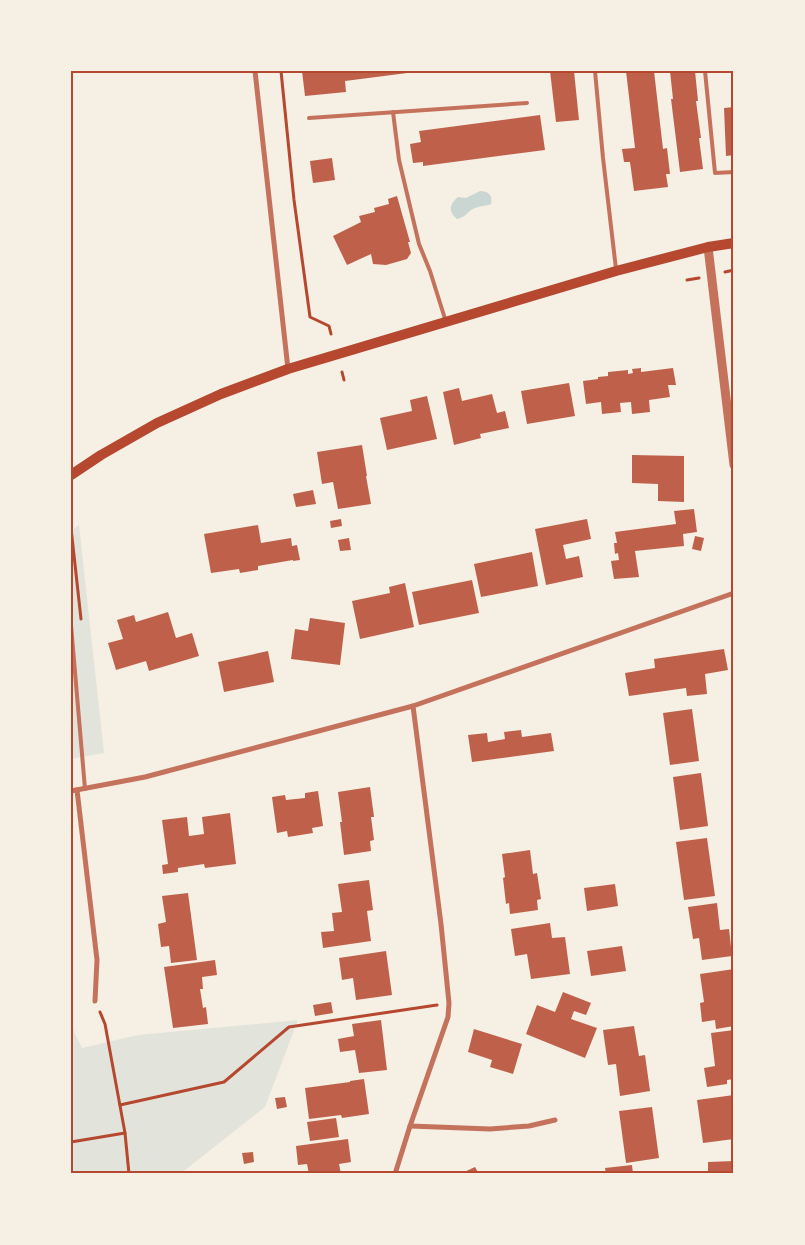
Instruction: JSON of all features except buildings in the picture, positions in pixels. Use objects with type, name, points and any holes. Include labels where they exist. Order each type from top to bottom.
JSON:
[{"type":"main road","points":[[71,476],[101,455],[157,422],[220,394],[288,369],[616,271],[734,242]]},
{"type":"street","points":[[255,71],[288,369]]},
{"type":"street","points":[[708,247],[734,465]]},
{"type":"street","points":[[95,1001],[97,960],[74,791],[145,777],[414,706],[734,593]]},
{"type":"street","points":[[395,1174],[448,1017],[449,1003],[414,706]]},
{"type":"street","points":[[410,1126],[490,1129],[529,1126],[554,1120]]},
{"type":"lane","points":[[595,71],[616,271]]},
{"type":"lane","points":[[705,71],[715,173],[734,172]]},
{"type":"lane","points":[[309,118],[527,103]]},
{"type":"lane","points":[[393,112],[399,160],[419,244],[430,271],[446,322]]},
{"type":"lane","points":[[71,625],[85,789]]},
{"type":"path","points":[[281,71],[294,200],[310,317],[329,326],[331,334]]},
{"type":"path","points":[[342,372],[344,380]]},
{"type":"path","points":[[120,1105],[224,1082],[290,1027],[433,1006]]},
{"type":"path","points":[[105,1024],[125,1133],[129,1174]]},
{"type":"path","points":[[71,1142],[125,1133]]},
{"type":"shaded area","points":[[480,191],[489,194],[491,204],[475,208],[457,219],[452,214],[451,205],[458,197],[466,198]]},
{"type":"shaded area","points":[[79,525],[104,753],[71,759],[71,531]]},
{"type":"shaded area","points":[[298,1020],[265,1107],[180,1174],[71,1174],[71,1026],[82,1048],[138,1035]]}]
